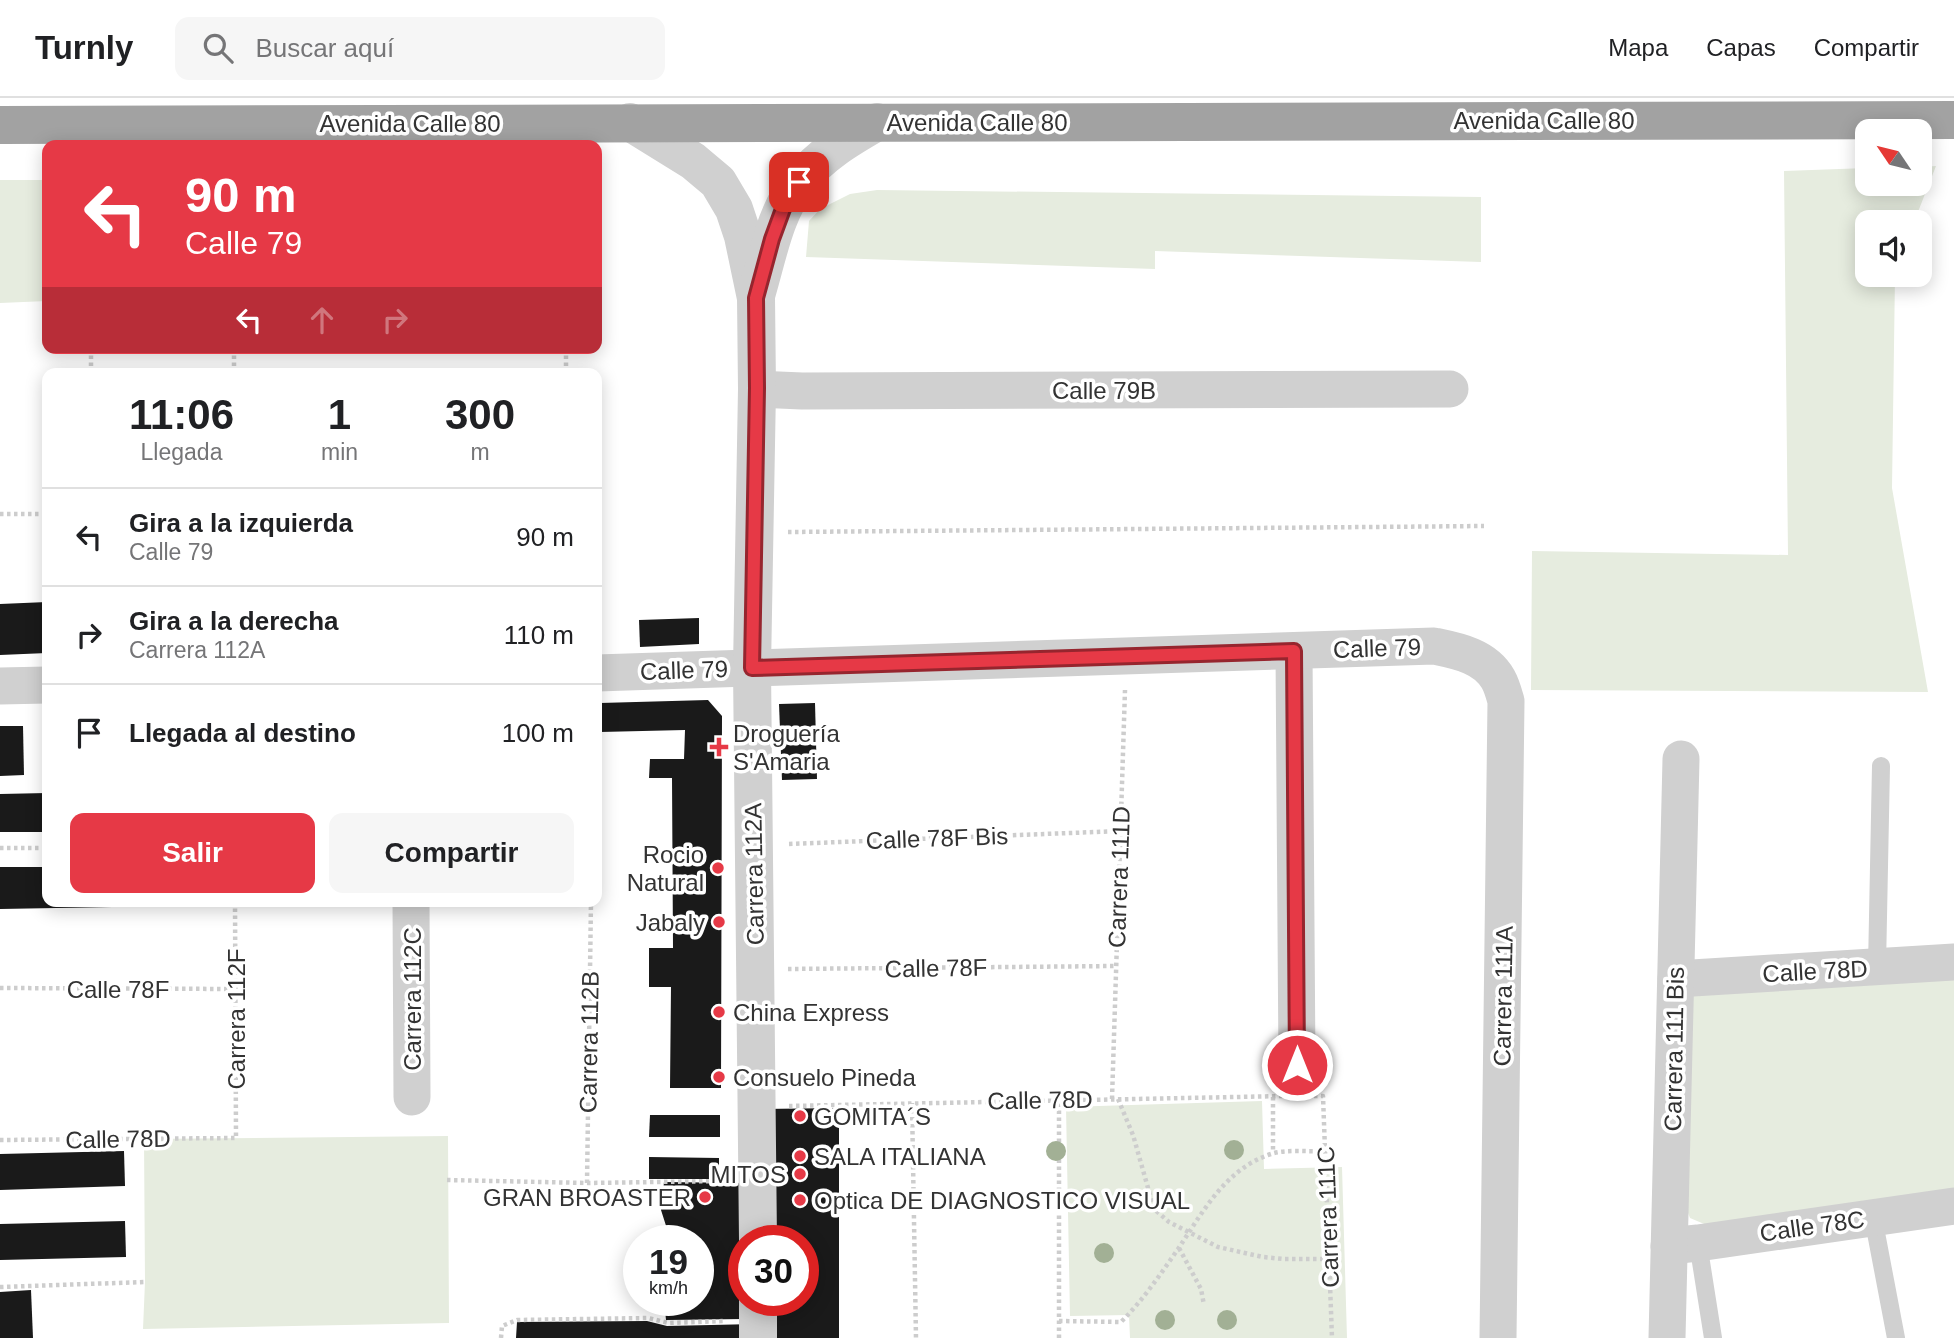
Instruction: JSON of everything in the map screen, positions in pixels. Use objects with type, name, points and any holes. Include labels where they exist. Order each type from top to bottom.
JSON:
[{"type":"highway","name":"Avenida Calle 80","points":[[0,125],[312,134],[630,122],[1954,120]]},
{"type":"street","name":"Carrera 112A","points":[[630,122],[693,161],[718,182],[734,209],[743,236],[756,298],[752,668],[758,1225]]},
{"type":"street","name":"Carrera 112A","points":[[756,298],[783,209],[799,182],[842,142],[877,122]]},
{"type":"street","name":"Calle 79B","points":[[757,388],[802,391],[1450,389]]},
{"type":"street","name":"Calle 79","points":[[602,673],[1434,646],[1460,651],[1483,662]]},
{"type":"street","points":[[1294,651],[1297,1086]]},
{"type":"street","name":"Carrera 111A","points":[[1483,662],[1498,679],[1506,701],[1499,1338]]},
{"type":"street","points":[[0,686],[42,685]]},
{"type":"street","name":"Carrera 111 Bis","points":[[1667,1338],[1684,1244],[1676,979],[1681,759]]},
{"type":"street","name":"Carrera 112C","points":[[411,907],[412,1097]]},
{"type":"street","name":"Calle 78D","points":[[1676,979],[1954,962]]},
{"type":"street","name":"Calle 78C","points":[[1684,1244],[1954,1206]]},
{"type":"lane","points":[[1877,967],[1881,766]]},
{"type":"lane","points":[[1873,1217],[1896,1338]]},
{"type":"lane","points":[[1684,1244],[1713,1338]]},
{"type":"path","points":[[0,514],[42,514]]},
{"type":"path","points":[[754,533],[1484,526]]},
{"type":"path","name":"Carrera 111D","points":[[1115,1099],[1116,966],[1126,656]]},
{"type":"path","name":"Calle 78F Bis","points":[[754,845],[1121,831]]},
{"type":"path","points":[[0,848],[42,848]]},
{"type":"path","name":"Carrera 112F","points":[[235,907],[236,1138]]},
{"type":"path","name":"Carrera 112B","points":[[587,1183],[591,907]]},
{"type":"path","name":"Calle 78F","points":[[755,970],[1116,966]]},
{"type":"path","name":"Calle 78F","points":[[0,988],[236,989]]},
{"type":"path","name":"Calle 78D","points":[[756,1106],[1273,1097],[1297,1086],[1323,1096]]},
{"type":"path","name":"Carrera 111C","points":[[1323,1096],[1332,1338]]},
{"type":"path","points":[[1273,1097],[1273,1153]]},
{"type":"path","points":[[1115,1099],[1133,1135],[1154,1209]]},
{"type":"path","points":[[1059,1100],[1059,1338]]},
{"type":"path","points":[[912,1103],[916,1338]]},
{"type":"path","name":"Calle 78D","points":[[0,1140],[236,1138]]},
{"type":"path","points":[[1059,1321],[1121,1322],[1142,1301],[1216,1193],[1231,1177],[1248,1164],[1273,1153],[1325,1151]]},
{"type":"path","points":[[447,1180],[587,1183],[757,1181]]},
{"type":"path","points":[[1132,1193],[1188,1234],[1218,1247],[1262,1257],[1329,1259]]},
{"type":"path","points":[[1179,1248],[1201,1289],[1204,1305]]},
{"type":"path","points":[[0,1287],[145,1282]]},
{"type":"path","points":[[501,1338],[502,1326],[517,1320],[648,1318],[669,1323],[758,1319]]},
{"type":"shaded area","points":[[1855,168],[1855,196],[1924,196],[1919,210],[1855,210],[1855,287],[1895,287],[1892,488],[1928,692],[1531,690],[1532,551],[1788,555],[1784,171]]},
{"type":"shaded area","points":[[0,180],[42,180],[42,301],[0,303]]},
{"type":"shaded area","points":[[877,190],[1481,197],[1481,262],[1155,251],[1155,269],[806,257],[809,221],[820,209],[850,194]]},
{"type":"shaded area","points":[[1954,976],[1954,1191],[1709,1226],[1690,1218],[1681,1195],[1691,996]]},
{"type":"shaded area","points":[[1262,1101],[1264,1169],[1342,1167],[1347,1338],[1130,1338],[1129,1315],[1070,1316],[1066,1107]]},
{"type":"shaded area","points":[[448,1136],[449,1323],[143,1329],[144,1139]]},
{"type":"building","points":[[42,602],[42,653],[0,655],[0,604]]},
{"type":"building","points":[[699,618],[699,644],[640,647],[639,620]]},
{"type":"building","points":[[708,700],[722,716],[721,1088],[670,1088],[671,987],[649,987],[649,948],[673,948],[672,778],[649,778],[650,759],[684,759],[685,730],[602,732],[602,703]]},
{"type":"building","points":[[815,703],[817,779],[782,780],[779,704]]},
{"type":"building","points":[[0,726],[23,726],[24,775],[0,776]]},
{"type":"building","points":[[42,793],[42,832],[0,832],[0,794]]},
{"type":"building","points":[[0,867],[42,867],[42,907],[112,907],[0,909]]},
{"type":"building","points":[[839,1108],[839,1338],[763,1338],[762,1316],[819,1316],[819,1225],[762,1225],[761,1109]]},
{"type":"building","points":[[650,1115],[720,1115],[720,1137],[649,1137]]},
{"type":"building","points":[[124,1151],[125,1186],[0,1190],[0,1154]]},
{"type":"building","points":[[649,1157],[719,1158],[719,1179],[649,1179]]},
{"type":"building","points":[[664,1182],[748,1183],[745,1225],[728,1225],[728,1316],[743,1316],[743,1319],[666,1320],[666,1316],[714,1316],[714,1225],[666,1225],[661,1210]]},
{"type":"building","points":[[125,1221],[126,1257],[0,1260],[0,1224]]},
{"type":"building","points":[[31,1290],[33,1338],[0,1338],[0,1292]]},
{"type":"building","points":[[647,1321],[667,1326],[755,1324],[755,1338],[516,1338],[517,1322]]},
{"type":"place","name":"Droguería S'Amaria","points":[[719,747]]},
{"type":"place","name":"Rocio Natural","points":[[718,868]]},
{"type":"place","name":"Jabaly","points":[[719,922]]},
{"type":"place","name":"China Express","points":[[719,1012]]},
{"type":"place","name":"Consuelo Pineda","points":[[719,1077]]},
{"type":"place","name":"GOMITA´S","points":[[800,1116]]},
{"type":"place","name":"SALA ITALIANA","points":[[800,1156]]},
{"type":"place","name":"MITOS","points":[[800,1174]]},
{"type":"place","name":"GRAN BROASTER","points":[[705,1197]]},
{"type":"place","name":"Optica DE DIAGNOSTICO VISUAL","points":[[800,1200]]},
{"type":"route","points":[[799,182],[783,209],[756,298],[752,668],[1294,651],[1297,1065]]}]
